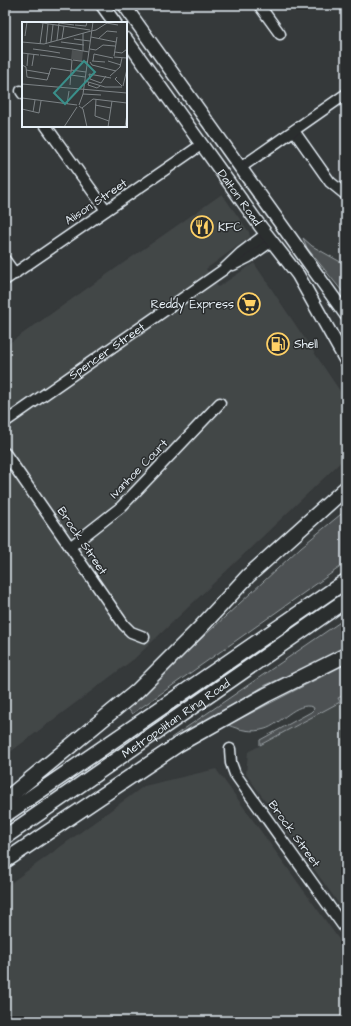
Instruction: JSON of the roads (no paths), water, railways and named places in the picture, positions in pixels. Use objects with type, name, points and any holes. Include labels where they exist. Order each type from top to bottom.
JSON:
[{"type":"highway","points":[[5,800],[137,690],[248,576],[346,488]]},
{"type":"highway","name":"Metropolitan Ring Road","points":[[5,815],[346,581]]},
{"type":"highway","name":"Metropolitan Ring Road","points":[[5,837],[346,600]]},
{"type":"highway","points":[[5,861],[179,744],[266,695],[346,655]]},
{"type":"main road","points":[[102,5],[114,22]]},
{"type":"main road","name":"Dalton Road","points":[[124,5],[283,228],[345,311]]},
{"type":"main road","name":"Dalton Road","points":[[127,40],[298,275],[346,361]]},
{"type":"main road","name":"Spencer Street","points":[[269,237],[283,228]]},
{"type":"street","points":[[259,5],[280,34]]},
{"type":"street","points":[[240,168],[346,94]]},
{"type":"street","points":[[47,127],[106,210]]},
{"type":"street","points":[[294,131],[330,182],[346,194]]},
{"type":"street","name":"Alison Street","points":[[5,280],[202,144]]},
{"type":"street","name":"Spencer Street","points":[[5,422],[229,266],[241,253],[269,237]]},
{"type":"street","points":[[5,260],[15,274]]},
{"type":"street","name":"Ivanhoe Court","points":[[70,547],[121,507],[220,403]]},
{"type":"street","name":"Brock Street","points":[[5,452],[124,625],[131,632],[144,636]]},
{"type":"street","name":"Brock Street","points":[[230,749],[231,763],[235,774],[346,930]]},
{"type":"place","name":"KFC","points":[[202,227]]},
{"type":"place","name":"Reddy Express","points":[[249,304]]},
{"type":"place","name":"Shell","points":[[278,344]]}]
